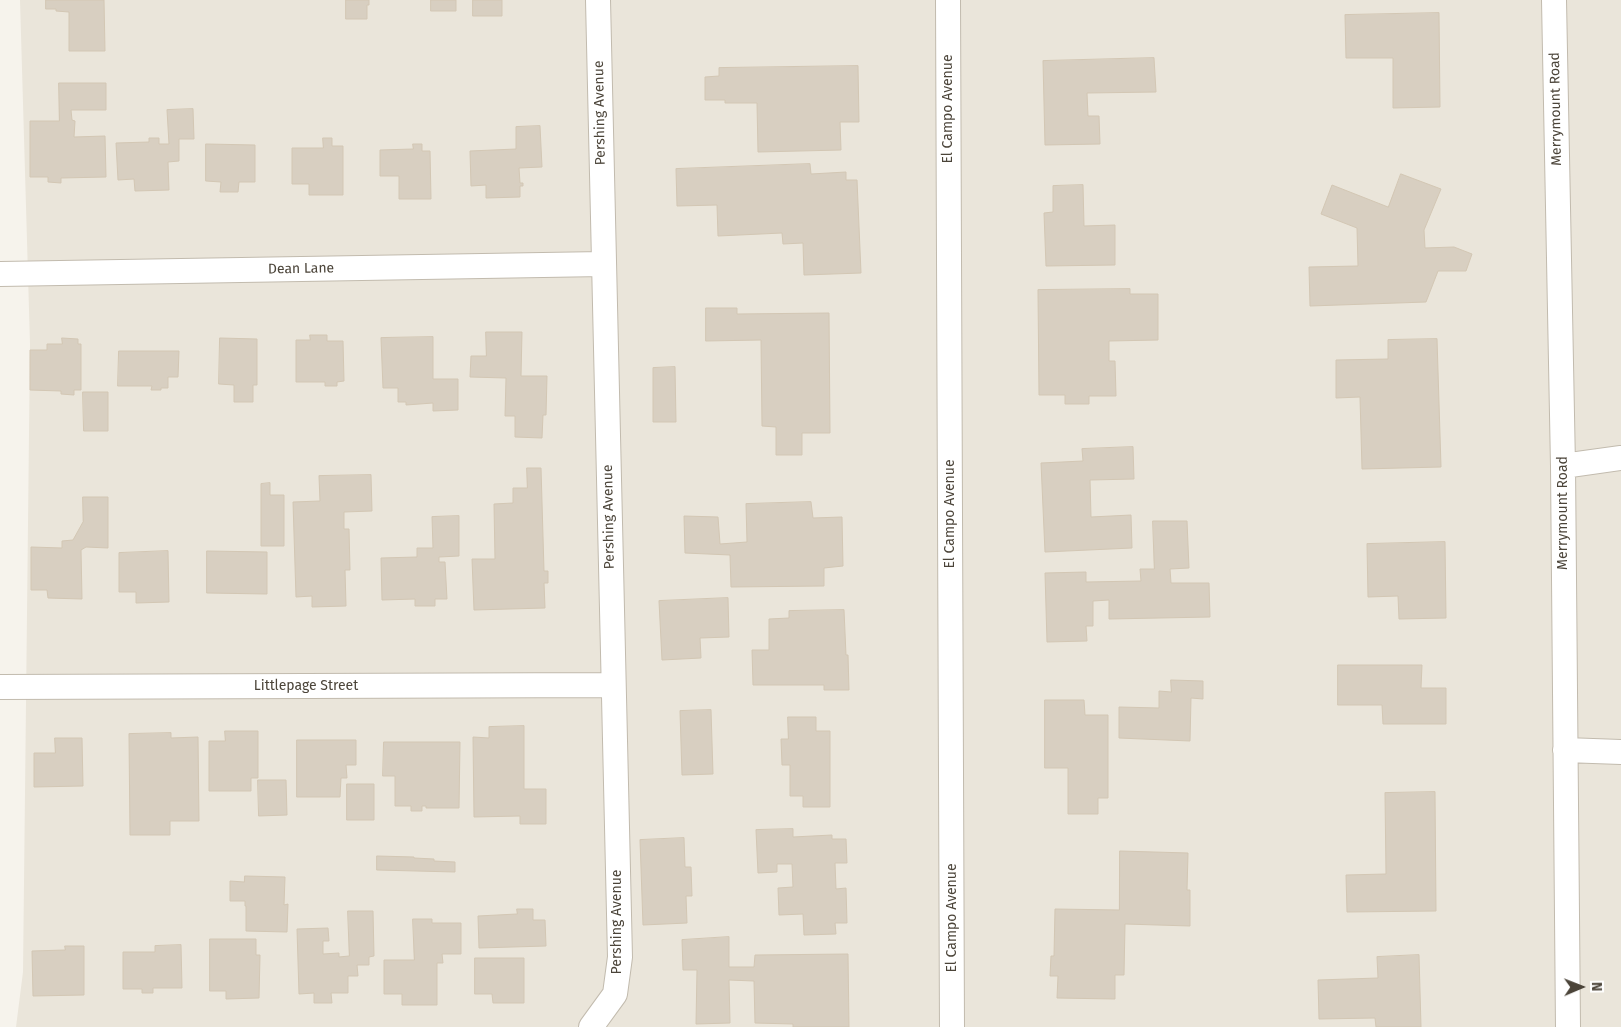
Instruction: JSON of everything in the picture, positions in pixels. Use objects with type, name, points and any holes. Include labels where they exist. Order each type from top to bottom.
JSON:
[{"type":"street","name":"Pershing Avenue","points":[[591,1027],[615,994],[620,957],[612,685],[598,0]]},
{"type":"street","name":"El Campo Avenue","points":[[948,0],[952,1027]]},
{"type":"street","name":"Merrymount Road","points":[[1554,0],[1563,466],[1564,750],[1568,1027]]},
{"type":"street","name":"Dean Lane","points":[[0,274],[603,264]]},
{"type":"street","points":[[1563,466],[1621,458]]},
{"type":"street","name":"Littlepage Street","points":[[0,688],[612,685]]},
{"type":"street","points":[[1564,750],[1621,752]]},
{"type":"shaded area","points":[[20,0],[1621,0],[1621,1027],[16,1027],[23,972],[30,344]]},
{"type":"building","points":[[46,0],[104,0],[105,51],[69,51],[69,12],[46,9]]},
{"type":"building","points":[[346,0],[369,0],[367,19],[346,19]]},
{"type":"building","points":[[431,0],[456,0],[456,11],[431,11]]},
{"type":"building","points":[[473,0],[502,0],[502,16],[473,16]]},
{"type":"building","points":[[1439,13],[1440,107],[1393,108],[1393,58],[1346,58],[1345,15]]},
{"type":"building","points":[[1154,58],[1156,92],[1087,93],[1088,116],[1099,116],[1100,144],[1045,145],[1043,61]]},
{"type":"building","points":[[858,66],[859,122],[840,122],[841,150],[758,152],[757,103],[725,103],[725,100],[705,100],[705,77],[719,76],[719,68]]},
{"type":"building","points":[[59,83],[106,83],[106,110],[71,110],[72,120],[75,121],[74,137],[105,136],[106,177],[61,178],[61,183],[48,182],[48,177],[30,177],[30,121],[59,121]]},
{"type":"building","points":[[193,109],[194,139],[179,139],[179,161],[168,162],[169,190],[135,191],[134,179],[118,180],[116,143],[149,142],[149,138],[159,138],[159,144],[169,144],[167,110]]},
{"type":"building","points":[[540,126],[542,167],[519,168],[520,183],[523,183],[523,186],[520,186],[520,197],[486,198],[486,185],[471,186],[470,151],[516,149],[516,127]]},
{"type":"building","points":[[323,138],[332,138],[332,146],[343,146],[343,195],[309,195],[309,184],[292,184],[292,148],[323,148]]},
{"type":"building","points":[[206,144],[255,145],[255,182],[239,182],[238,192],[220,192],[221,182],[206,181]]},
{"type":"building","points":[[413,144],[422,144],[422,151],[430,151],[431,199],[399,199],[399,176],[380,176],[380,150],[413,149]]},
{"type":"building","points":[[810,164],[811,174],[846,172],[846,180],[857,180],[861,273],[804,275],[803,243],[783,244],[782,233],[718,236],[717,205],[677,206],[676,169]]},
{"type":"building","points":[[1401,174],[1441,189],[1424,230],[1425,248],[1454,247],[1472,254],[1466,271],[1438,271],[1426,302],[1310,306],[1309,267],[1358,266],[1357,228],[1321,214],[1332,185],[1388,207]]},
{"type":"building","points":[[1083,185],[1084,226],[1115,225],[1115,265],[1046,266],[1044,213],[1053,212],[1053,186]]},
{"type":"building","points":[[1130,289],[1130,294],[1158,294],[1158,340],[1109,341],[1109,361],[1115,361],[1116,396],[1089,396],[1089,404],[1065,404],[1065,395],[1039,395],[1038,290]]},
{"type":"building","points":[[706,308],[737,308],[737,314],[829,313],[830,433],[802,433],[802,455],[776,455],[776,427],[762,426],[761,340],[706,341]]},
{"type":"building","points":[[486,332],[522,332],[521,376],[547,376],[546,415],[543,415],[542,438],[515,437],[515,416],[505,416],[506,378],[470,377],[471,356],[486,356]]},
{"type":"building","points":[[310,335],[327,335],[327,341],[343,341],[344,381],[337,382],[337,386],[325,386],[325,382],[296,382],[296,340],[310,340]]},
{"type":"building","points":[[433,337],[433,379],[458,379],[458,410],[433,411],[433,403],[406,405],[406,402],[398,402],[398,388],[383,388],[381,338]]},
{"type":"building","points":[[62,338],[78,339],[78,344],[81,344],[81,390],[74,390],[74,395],[61,394],[61,391],[30,390],[30,350],[47,350],[47,344],[62,344]]},
{"type":"building","points":[[220,338],[257,339],[257,385],[253,385],[253,402],[234,402],[234,385],[219,384]]},
{"type":"building","points":[[1437,339],[1441,467],[1362,469],[1360,397],[1336,398],[1336,360],[1388,359],[1388,340]]},
{"type":"building","points":[[119,351],[179,351],[178,377],[168,377],[168,388],[161,388],[161,390],[151,390],[152,386],[118,386]]},
{"type":"building","points":[[675,367],[676,422],[653,422],[653,368]]},
{"type":"building","points":[[83,392],[108,392],[108,431],[84,431]]},
{"type":"building","points":[[1133,447],[1134,479],[1090,480],[1091,517],[1131,515],[1132,548],[1045,552],[1041,463],[1083,461],[1082,449]]},
{"type":"building","points":[[527,468],[541,468],[544,571],[548,571],[548,583],[544,583],[545,608],[474,610],[472,559],[495,559],[494,504],[513,503],[513,488],[527,488]]},
{"type":"building","points":[[371,475],[372,511],[344,512],[344,529],[349,529],[350,570],[345,570],[346,606],[312,607],[312,596],[296,597],[293,502],[320,501],[319,476]]},
{"type":"building","points":[[270,483],[270,495],[284,495],[284,546],[261,546],[261,484]]},
{"type":"building","points":[[83,497],[108,497],[108,548],[86,547],[81,550],[82,599],[48,598],[47,590],[31,590],[31,547],[62,548],[62,541],[73,540],[83,522]]},
{"type":"building","points":[[811,502],[813,518],[842,517],[843,566],[824,568],[824,586],[731,587],[730,555],[685,553],[684,516],[718,517],[720,544],[747,542],[746,504]]},
{"type":"building","points":[[459,516],[459,556],[439,557],[439,562],[445,562],[447,599],[435,599],[435,606],[415,606],[415,599],[382,600],[381,558],[417,557],[417,548],[433,548],[432,517]]},
{"type":"building","points":[[1153,521],[1187,521],[1189,568],[1170,569],[1171,583],[1209,583],[1210,617],[1109,619],[1109,600],[1093,601],[1093,626],[1086,626],[1087,641],[1047,642],[1045,573],[1086,572],[1086,582],[1141,581],[1140,569],[1154,569]]},
{"type":"building","points":[[1445,542],[1446,618],[1399,619],[1398,596],[1368,597],[1367,544]]},
{"type":"building","points":[[168,551],[169,602],[136,603],[136,592],[119,592],[119,553]]},
{"type":"building","points":[[207,551],[267,552],[267,594],[207,593]]},
{"type":"building","points":[[728,598],[729,637],[700,638],[701,658],[662,660],[659,601]]},
{"type":"building","points":[[844,610],[849,690],[824,690],[824,685],[753,685],[752,650],[769,650],[769,619],[789,618],[789,611]]},
{"type":"building","points":[[1338,665],[1422,665],[1421,688],[1446,688],[1446,724],[1383,724],[1382,705],[1338,705]]},
{"type":"building","points":[[1171,680],[1203,681],[1203,699],[1191,698],[1190,741],[1119,738],[1119,707],[1159,708],[1159,691],[1171,692]]},
{"type":"building","points":[[1045,700],[1084,700],[1085,715],[1108,715],[1108,798],[1098,798],[1098,814],[1068,814],[1068,768],[1045,768]]},
{"type":"building","points":[[711,710],[713,774],[682,775],[680,711]]},
{"type":"building","points":[[788,717],[816,717],[816,731],[830,731],[830,807],[803,807],[803,796],[790,796],[790,765],[782,765],[781,739],[788,739]]},
{"type":"building","points":[[524,726],[524,789],[546,789],[546,824],[520,824],[520,816],[474,817],[473,737],[489,738],[489,727]]},
{"type":"building","points":[[225,731],[258,731],[258,778],[251,778],[251,791],[209,791],[209,741],[225,741]]},
{"type":"building","points":[[171,733],[171,738],[198,737],[199,821],[170,821],[170,835],[130,835],[129,734]]},
{"type":"building","points":[[55,738],[82,738],[83,786],[34,787],[34,753],[55,753]]},
{"type":"building","points":[[297,740],[356,740],[356,765],[346,765],[347,778],[341,778],[340,797],[297,797]]},
{"type":"building","points":[[384,742],[460,742],[459,808],[426,808],[426,806],[422,806],[422,811],[411,811],[411,806],[395,806],[395,776],[383,776]]},
{"type":"building","points":[[258,780],[286,780],[287,815],[259,816]]},
{"type":"building","points":[[347,784],[374,784],[374,820],[347,820]]},
{"type":"building","points":[[1435,792],[1436,911],[1347,912],[1346,875],[1386,874],[1385,793]]},
{"type":"building","points":[[793,829],[793,837],[832,835],[832,839],[846,839],[847,863],[835,863],[836,889],[846,888],[847,923],[835,923],[836,934],[804,935],[803,914],[779,915],[778,888],[793,887],[792,864],[777,864],[777,872],[758,873],[756,830]]},
{"type":"building","points":[[684,838],[685,867],[691,867],[692,896],[686,896],[687,923],[643,925],[640,840]]},
{"type":"building","points":[[1120,851],[1188,853],[1187,890],[1190,890],[1190,926],[1125,924],[1124,975],[1115,975],[1115,999],[1057,998],[1058,976],[1050,976],[1051,956],[1054,956],[1055,909],[1119,910]]},
{"type":"building","points":[[377,856],[414,857],[434,859],[434,861],[455,862],[455,872],[377,870]]},
{"type":"building","points":[[245,876],[285,877],[284,905],[288,904],[287,932],[246,931],[245,901],[230,901],[230,881],[244,882]]},
{"type":"building","points":[[517,909],[533,909],[533,920],[545,920],[546,946],[479,948],[478,916],[517,914]]},
{"type":"building","points":[[348,911],[373,911],[374,956],[369,957],[369,965],[357,965],[358,976],[348,976],[348,993],[331,993],[332,1003],[314,1003],[314,993],[299,994],[297,929],[328,928],[329,941],[323,941],[323,954],[339,953],[339,957],[349,956]]},
{"type":"building","points":[[413,919],[432,919],[432,923],[461,923],[461,954],[442,954],[443,963],[437,963],[437,1005],[402,1005],[402,994],[384,994],[384,960],[414,960]]},
{"type":"building","points":[[729,937],[729,967],[754,967],[755,955],[848,954],[849,1027],[793,1027],[793,1024],[755,1023],[754,981],[729,980],[730,1023],[696,1024],[697,970],[683,970],[682,940]]},
{"type":"building","points":[[210,939],[256,939],[256,955],[260,955],[259,998],[226,999],[226,991],[210,991]]},
{"type":"building","points":[[181,945],[182,988],[153,988],[153,993],[142,993],[142,989],[123,989],[123,952],[155,952],[155,946]]},
{"type":"building","points":[[65,946],[84,946],[84,995],[33,996],[32,951],[65,950]]},
{"type":"building","points":[[1419,955],[1421,1027],[1376,1027],[1375,1018],[1319,1019],[1318,980],[1378,978],[1377,957]]},
{"type":"building","points":[[475,958],[524,958],[524,1003],[493,1003],[492,994],[475,994]]}]
